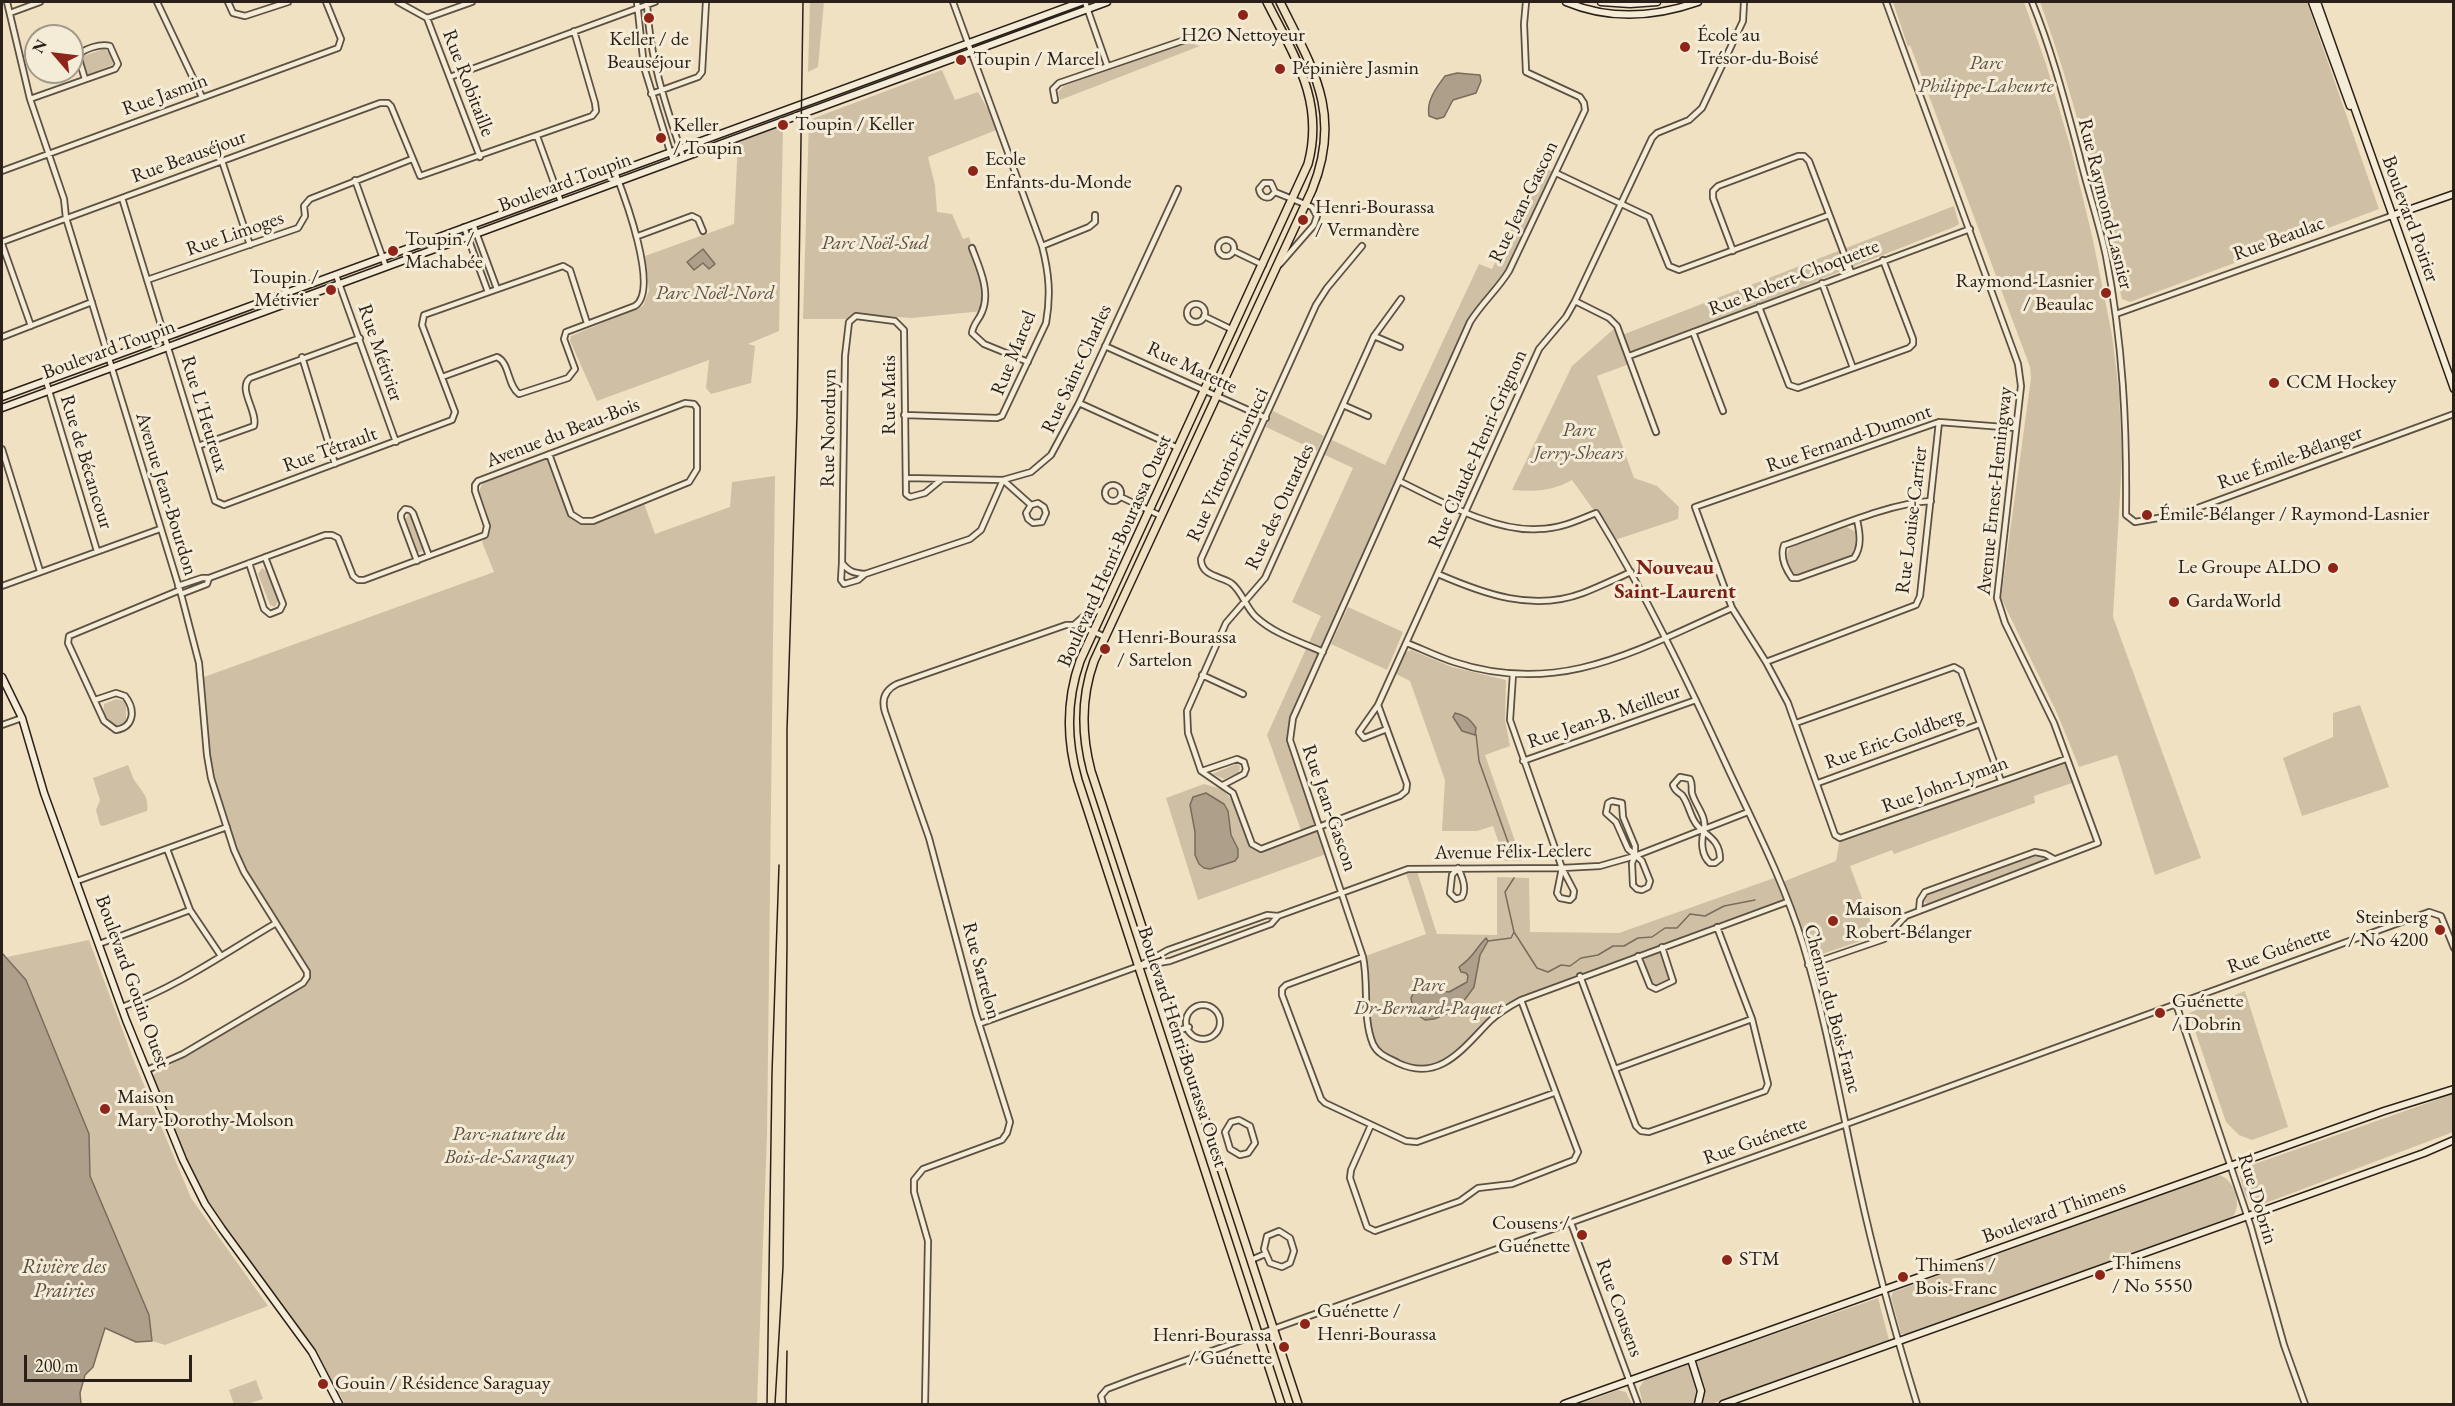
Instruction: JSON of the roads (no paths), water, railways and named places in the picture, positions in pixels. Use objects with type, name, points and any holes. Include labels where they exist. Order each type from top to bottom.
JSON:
[{"type":"main road","name":"Boulevard Henri-Bourassa Ouest","points":[[1267,2],[1304,77],[1312,107],[1314,128],[1311,152],[1294,199],[1080,661],[1072,690],[1068,719],[1070,747],[1078,780],[1281,1404]]},
{"type":"main road","name":"Boulevard Henri-Bourassa Ouest","points":[[1280,2],[1316,79],[1324,112],[1326,133],[1323,157],[1305,204],[1105,637],[1087,685],[1083,714],[1085,746],[1298,1404]]},
{"type":"street","name":"Avenue Jean-Bourdon","points":[[7,2],[30,99],[64,199],[66,218],[180,590],[199,663],[207,755],[227,827],[244,872],[307,972],[303,983],[183,1054],[147,1070]]},
{"type":"street","points":[[10,13],[40,2]]},
{"type":"street","points":[[157,2],[202,97]]},
{"type":"street","points":[[228,2],[233,13],[245,16],[288,2]]},
{"type":"street","name":"Rue Jasmin","points":[[2,171],[338,48],[341,39],[326,2]]},
{"type":"street","name":"Rue Robitaille","points":[[398,2],[427,18],[480,157]]},
{"type":"street","points":[[427,18],[472,2]]},
{"type":"street","points":[[637,2],[644,68],[673,161]]},
{"type":"street","points":[[450,77],[647,3],[655,2]]},
{"type":"street","points":[[651,94],[698,77],[702,72],[706,2]]},
{"type":"street","name":"Rue Marcel","points":[[904,416],[1002,416],[1046,323],[1049,308],[1049,272],[1042,246],[953,2]]},
{"type":"street","name":"Boulevard Toupin","points":[[2,397],[968,43],[1084,4],[1107,2]]},
{"type":"street","name":"Rue Jean-Gascon","points":[[1526,2],[1524,24],[1526,72],[1580,97],[1585,110],[1509,271],[1479,307],[1470,322],[1293,718],[1290,730],[1290,740],[1363,957],[1366,974],[1366,1000],[1374,1047],[1381,1055],[1413,1070],[1423,1070],[1450,1060],[1460,1053],[1492,1019],[1521,1000],[1580,976],[1787,902]]},
{"type":"street","points":[[1566,2],[1594,10],[1628,14],[1660,12],[1698,2]]},
{"type":"street","points":[[1601,2],[1630,4],[1657,2]]},
{"type":"street","name":"Rue Claude-Henri-Grignon","points":[[1387,729],[1364,738],[1359,732],[1378,705],[1539,350],[1566,317],[1575,301],[1652,138],[1657,133],[1689,120],[1702,108],[1743,21],[1744,2]]},
{"type":"street","name":"Avenue Ernest-Hemingway","points":[[1886,2],[2018,364],[2021,386],[1997,598],[2005,623],[2054,723],[2098,843],[2054,860]]},
{"type":"street","name":"Rue Raymond-Lasnier","points":[[2032,2],[2056,66],[2105,253],[2116,314],[2125,389],[2126,515],[2135,522]]},
{"type":"street","name":"Boulevard Poirier","points":[[2312,2],[2454,389]]},
{"type":"street","name":"Boulevard Poirier","points":[[2317,2],[2349,88],[2360,129]]},
{"type":"street","points":[[647,3],[649,37],[662,90],[683,157]]},
{"type":"street","points":[[1084,4],[1107,65]]},
{"type":"street","name":"Boulevard Toupin","points":[[2,408],[971,52],[1084,4]]},
{"type":"street","points":[[1055,100],[1054,85],[1214,30]]},
{"type":"street","points":[[412,159],[420,176],[480,157],[592,116],[596,111],[595,103],[574,31]]},
{"type":"street","points":[[30,99],[115,69],[118,64],[110,46],[105,45],[81,51],[78,56],[85,79]]},
{"type":"street","name":"Rue Beauséjour","points":[[2,243],[380,103],[388,103],[412,159]]},
{"type":"street","points":[[748,124],[750,132]]},
{"type":"street","points":[[537,136],[561,202]]},
{"type":"street","points":[[1732,251],[1713,198],[1713,191],[1718,186],[1798,156],[1804,156],[1809,161],[1851,272]]},
{"type":"street","name":"Rue Limoges","points":[[147,280],[298,228],[305,216],[306,202],[412,159]]},
{"type":"street","points":[[222,161],[250,245]]},
{"type":"street","points":[[587,323],[570,270],[563,266],[424,315],[422,325],[442,376],[497,357],[502,360],[514,390],[519,394],[568,378],[575,369],[564,334],[635,306],[642,299],[638,236],[615,172]]},
{"type":"street","points":[[1556,173],[1649,217],[1669,266],[1679,270],[1829,215]]},
{"type":"street","points":[[356,180],[386,267]]},
{"type":"street","name":"Rue Saint-Charles","points":[[906,478],[1003,480],[1031,472],[1046,459],[1058,445],[1079,403],[1178,189]]},
{"type":"street","points":[[1275,192],[1305,204]]},
{"type":"street","name":"Rue Beaulac","points":[[2116,314],[2454,194]]},
{"type":"street","name":"Rue L'Heureux","points":[[122,198],[215,501]]},
{"type":"street","name":"Boulevard Henri-Bourassa Ouest","points":[[1273,273],[1316,222],[1316,210],[1305,204]]},
{"type":"street","points":[[1042,246],[1089,228],[1095,222],[1095,215]]},
{"type":"street","points":[[638,236],[692,216],[698,219],[703,231]]},
{"type":"street","points":[[473,224],[496,289]]},
{"type":"street","points":[[464,227],[488,292]]},
{"type":"street","name":"Rue Robert-Choquette","points":[[1629,356],[1970,229]]},
{"type":"street","points":[[2,243],[31,326]]},
{"type":"street","name":"Rue Vittorio-Fiorucci","points":[[1323,652],[1273,629],[1258,619],[1243,602],[1237,588],[1205,571],[1201,566],[1201,559],[1316,305],[1362,246]]},
{"type":"street","points":[[972,248],[984,281],[985,294],[982,311],[973,326],[972,333],[984,344],[1028,362]]},
{"type":"street","points":[[1234,251],[1263,265]]},
{"type":"street","points":[[1759,307],[1789,385],[1798,388],[1909,348],[1913,339],[1883,260]]},
{"type":"street","name":"Rue Métivier","points":[[336,274],[396,442]]},
{"type":"street","points":[[1822,283],[1853,368]]},
{"type":"street","name":"Rue des Outardes","points":[[1201,771],[1186,722],[1191,700],[1226,623],[1264,578],[1374,336],[1401,299]]},
{"type":"street","points":[[1575,301],[1614,321],[1656,432]]},
{"type":"street","points":[[2,337],[92,302]]},
{"type":"street","name":"Rue Noorduyn","points":[[874,318],[856,316],[852,318],[845,356],[841,580],[844,584],[858,580],[865,574],[976,536],[996,500],[1003,480]]},
{"type":"street","points":[[1204,316],[1233,330]]},
{"type":"street","name":"Rue Matis","points":[[874,318],[895,321],[904,330],[906,494],[910,497],[917,496],[942,479]]},
{"type":"street","points":[[1693,332],[1723,411]]},
{"type":"street","points":[[1374,336],[1400,347]]},
{"type":"street","points":[[198,446],[254,426],[255,418],[245,387],[246,381],[250,378],[302,357],[360,338]]},
{"type":"street","name":"Rue Marette","points":[[1106,346],[1266,418]]},
{"type":"street","points":[[302,357],[335,464]]},
{"type":"street","name":"Rue Tétrault","points":[[215,501],[224,505],[449,422],[455,412],[442,376]]},
{"type":"street","name":"Rue de Bécancour","points":[[46,381],[98,551]]},
{"type":"street","name":"Avenue du Beau-Bois","points":[[95,700],[116,693],[125,696],[132,710],[131,721],[122,729],[112,729],[104,721],[68,643],[71,633],[180,590],[202,578],[210,578],[325,535],[338,538],[353,576],[358,580],[417,561],[485,534],[487,526],[475,491],[478,481],[549,454],[686,403],[694,404],[697,408],[697,469],[694,477],[689,482],[593,521],[582,521],[571,514],[549,454]]},
{"type":"street","points":[[1079,403],[1179,448]]},
{"type":"street","points":[[1343,405],[1368,416]]},
{"type":"street","name":"Rue Émile-Bélanger","points":[[2135,522],[2181,514],[2454,414]]},
{"type":"street","name":"Rue Fernand-Dumont","points":[[1732,608],[1695,507],[1939,422],[2016,428]]},
{"type":"street","name":"Rue Louise-Carrier","points":[[1766,662],[1916,605],[1920,596],[1939,422]]},
{"type":"street","points":[[2,449],[40,571]]},
{"type":"street","points":[[1003,480],[1031,505]]},
{"type":"street","points":[[1399,481],[1467,512]]},
{"type":"street","points":[[1121,497],[1161,516]]},
{"type":"street","points":[[1857,520],[1860,534],[1854,558],[1798,578],[1792,578],[1787,572],[1782,553],[1784,545],[1857,520],[1912,502],[1931,501]]},
{"type":"street","points":[[1038,503],[1044,507],[1046,513],[1042,522],[1036,524],[1028,519],[1026,513],[1031,505],[1038,503]]},
{"type":"street","points":[[417,561],[401,518],[405,510],[411,510],[413,513],[429,556]]},
{"type":"street","name":"Chemin du Bois-Franc","points":[[1467,512],[1517,529],[1539,530],[1565,525],[1596,513],[1631,572],[1665,637],[1748,812],[1787,902],[1808,965],[1883,1291],[1917,1404]]},
{"type":"street","points":[[2,586],[160,529]]},
{"type":"street","points":[[249,563],[264,609],[270,614],[280,610],[283,604],[265,557]]},
{"type":"street","points":[[842,563],[853,573],[865,574]]},
{"type":"street","points":[[1438,574],[1479,592],[1525,601],[1554,600],[1581,594],[1631,572]]},
{"type":"street","name":"Avenue du Beau-Bois","points":[[180,590],[207,584],[210,578]]},
{"type":"street","name":"Rue Sartelon","points":[[926,1404],[928,1241],[914,1192],[914,1180],[923,1169],[1002,1140],[1010,1125],[979,1024],[930,840],[888,721],[884,699],[888,690],[897,684],[1062,626],[1076,624],[1084,616],[1105,608]]},
{"type":"street","points":[[1407,643],[1453,662],[1513,674],[1550,673],[1584,669],[1613,660],[1732,608],[1766,662],[1796,723],[1818,783]]},
{"type":"street","points":[[1076,624],[1105,637]]},
{"type":"street","points":[[1796,723],[1954,667],[1961,671],[2001,781]]},
{"type":"street","points":[[1513,674],[1510,720],[1562,868],[1574,891],[1570,900],[1560,898],[1557,893],[1562,868]]},
{"type":"street","points":[[1202,675],[1243,694]]},
{"type":"street","name":"Boulevard Gouin Ouest","points":[[2,677],[22,718],[44,793],[99,944],[183,1160],[228,1239],[303,1339],[325,1375],[339,1404]]},
{"type":"street","name":"Rue Jean-B. Meilleur","points":[[1523,761],[1696,700]]},
{"type":"street","points":[[1201,771],[1233,793],[1251,844],[1261,849],[1400,796],[1406,791],[1407,784],[1378,705]]},
{"type":"street","points":[[2,725],[22,718]]},
{"type":"street","name":"Rue Eric-Goldberg","points":[[1818,783],[1980,724]]},
{"type":"street","points":[[1201,771],[1237,759],[1244,762],[1246,769],[1244,774],[1223,785]]},
{"type":"street","name":"Rue John-Lyman","points":[[1818,783],[1835,834],[1840,838],[2066,759]]},
{"type":"street","points":[[1704,830],[1702,838],[1705,858],[1710,863],[1715,863],[1720,859],[1720,853],[1710,835],[1704,830],[1697,826],[1684,798],[1674,790],[1673,785],[1680,777],[1690,779],[1692,793],[1706,822],[1704,830]]},
{"type":"street","points":[[1635,856],[1632,863],[1633,885],[1642,890],[1648,887],[1650,881],[1642,861],[1635,856],[1628,849],[1616,822],[1606,813],[1608,804],[1612,801],[1622,803],[1623,817],[1635,846],[1635,856]]},
{"type":"street","name":"Avenue Félix-Leclerc","points":[[1154,961],[1168,950],[1267,915],[1278,916],[1408,869],[1600,866],[1635,856],[1748,812]]},
{"type":"street","points":[[77,881],[227,827]]},
{"type":"street","points":[[167,849],[190,910],[221,956]]},
{"type":"street","points":[[1919,911],[1920,900],[1925,892],[2035,852],[2045,854],[2054,860]]},
{"type":"street","points":[[1808,965],[1884,939],[1906,916],[2054,860]]},
{"type":"street","points":[[1458,868],[1462,876],[1464,893],[1462,897],[1456,898],[1450,893],[1452,875],[1458,868]]},
{"type":"street","points":[[99,944],[190,910]]},
{"type":"street","name":"Rue Guénette","points":[[1103,1404],[1102,1394],[1111,1387],[2429,912],[2441,916],[2454,948]]},
{"type":"street","name":"Avenue Félix-Leclerc","points":[[979,1024],[1154,961],[1170,961],[1271,924],[1278,916]]},
{"type":"street","points":[[122,1007],[159,992],[276,923]]},
{"type":"street","points":[[1580,976],[1636,1126],[1641,1131],[1649,1132],[1765,1091],[1768,1084],[1752,1019],[1717,927]]},
{"type":"street","points":[[1638,956],[1650,987],[1656,989],[1663,987],[1671,984],[1673,978],[1662,947]]},
{"type":"street","points":[[1363,957],[1286,985],[1282,989],[1282,995],[1321,1099],[1325,1103],[1406,1141],[1417,1142],[1554,1093]]},
{"type":"street","points":[[1371,1125],[1351,1170],[1350,1178],[1367,1227],[1375,1231],[1460,1201],[1478,1188],[1512,1184],[1574,1160],[1578,1152],[1521,1000]]},
{"type":"street","name":"Boulevard Henri-Bourassa Ouest","points":[[1202,1004],[1214,1010],[1220,1024],[1217,1033],[1206,1039],[1197,1038],[1189,1028],[1187,1019],[1190,1010],[1202,1004]]},
{"type":"street","name":"Rue Dobrin","points":[[2176,1004],[2247,1216],[2284,1345],[2305,1404]]},
{"type":"street","points":[[1615,1069],[1752,1019]]},
{"type":"street","name":"Boulevard Henri-Bourassa Ouest","points":[[1177,1031],[1189,1028]]},
{"type":"street","name":"Boulevard Thimens","points":[[1564,1404],[2230,1166],[2454,1089]]},
{"type":"street","name":"Boulevard Henri-Bourassa Ouest","points":[[1239,1120],[1250,1126],[1255,1143],[1248,1153],[1240,1155],[1232,1152],[1227,1141],[1226,1128],[1231,1122],[1239,1120]]},
{"type":"street","points":[[1723,1404],[2454,1140]]},
{"type":"street","name":"Boulevard Henri-Bourassa Ouest","points":[[1213,1145],[1227,1141]]},
{"type":"street","name":"Rue Cousens","points":[[1571,1222],[1638,1404]]},
{"type":"street","points":[[1279,1231],[1290,1238],[1294,1256],[1286,1265],[1274,1265],[1265,1254],[1264,1240],[1270,1233],[1279,1231]]},
{"type":"street","points":[[1251,1260],[1265,1254]]},
{"type":"street","points":[[1691,1359],[1701,1391],[1698,1404]]},
{"type":"water","points":[[1457,73],[1480,75],[1481,81],[1476,93],[1453,100],[1444,117],[1437,119],[1429,116],[1430,100],[1438,85],[1445,76]]},
{"type":"water","points":[[703,249],[715,264],[709,269],[703,263],[694,270],[687,262]]},
{"type":"water","points":[[1455,713],[1472,722],[1476,728],[1475,735],[1462,731],[1453,717]]},
{"type":"water","points":[[1206,793],[1224,804],[1228,811],[1231,835],[1238,849],[1238,857],[1235,861],[1210,869],[1199,864],[1195,855],[1195,832],[1190,805],[1193,797]]},
{"type":"water","points":[[1486,938],[1488,941],[1480,955],[1474,987],[1458,1009],[1434,1019],[1425,1020],[1419,1016],[1413,1009],[1411,998],[1414,992],[1426,986],[1449,992],[1467,982],[1468,976],[1461,972],[1459,967],[1468,960]]},
{"type":"water","name":"Rivière des Prairies","points":[[2,953],[26,980],[89,1134],[90,1176],[149,1315],[152,1341],[136,1342],[105,1328],[93,1367],[85,1375],[80,1393],[81,1404],[2,1404]]},
{"type":"waterway","points":[[1476,734],[1479,761],[1514,859]]},
{"type":"waterway","points":[[1488,941],[1511,938],[1514,932],[1505,892],[1514,878]]},
{"type":"waterway","points":[[1514,932],[1537,968],[1548,972],[1561,965],[1570,966],[1581,958],[1598,955],[1613,946],[1624,946],[1638,938],[1652,937],[1665,928],[1677,928],[1690,914],[1705,916],[1724,906],[1755,900]]},
{"type":"tram line","points":[[775,1404],[783,1267],[787,730],[797,416],[803,2]]},
{"type":"tram line","points":[[767,1404],[772,1073],[779,865]]},
{"type":"tram line","points":[[786,1404],[787,1351]]},
{"type":"place","name":"H2O Nettoyeur","points":[[1243,15]]},
{"type":"place","name":"Keller / de Beauséjour","points":[[649,18]]},
{"type":"place","name":"École au Trésor-du-Boisé","points":[[1685,47]]},
{"type":"place","name":"Toupin / Marcel","points":[[961,60]]},
{"type":"place","name":"Pépinière Jasmin","points":[[1280,69]]},
{"type":"place","name":"Toupin / Keller","points":[[783,125]]},
{"type":"place","name":"Keller / Toupin","points":[[661,138]]},
{"type":"place","name":"Ecole Enfants-du-Monde","points":[[973,171]]},
{"type":"place","name":"Henri-Bourassa / Vermandère","points":[[1303,220]]},
{"type":"place","name":"Toupin / Machabée","points":[[393,251]]},
{"type":"place","name":"Toupin / Métivier","points":[[331,290]]},
{"type":"place","name":"Raymond-Lasnier / Beaulac","points":[[2106,293]]},
{"type":"place","name":"CCM Hockey","points":[[2274,383]]},
{"type":"place","name":"Émile-Bélanger / Raymond-Lasnier","points":[[2147,515]]},
{"type":"place","name":"Le Groupe ALDO","points":[[2333,568]]},
{"type":"place","name":"GardaWorld","points":[[2174,602]]},
{"type":"place","name":"Henri-Bourassa / Sartelon","points":[[1105,649]]},
{"type":"place","name":"Maison Robert-Bélanger","points":[[1833,921]]},
{"type":"place","name":"Steinberg / No 4200","points":[[2440,930]]},
{"type":"place","name":"Guénette / Dobrin","points":[[2160,1013]]},
{"type":"place","name":"Maison Mary-Dorothy-Molson","points":[[105,1109]]},
{"type":"place","name":"Cousens / Guénette","points":[[1582,1235]]},
{"type":"place","name":"STM","points":[[1727,1260]]},
{"type":"place","name":"Thimens / No 5550","points":[[2100,1275]]},
{"type":"place","name":"Thimens / Bois-Franc","points":[[1903,1277]]},
{"type":"place","name":"Guénette / Henri-Bourassa","points":[[1305,1324]]},
{"type":"place","name":"Henri-Bourassa / Guénette","points":[[1284,1347]]},
{"type":"place","name":"Gouin / Résidence Saraguay","points":[[323,1384]]},
{"type":"district","name":"Nouveau Saint-Laurent","points":[[1675,580]]},
{"type":"park label","name":"Parc Philippe-Laheurte","points":[[1986,76]]},
{"type":"park label","name":"Parc Noël-Sud","points":[[875,244]]},
{"type":"park label","name":"Parc Noël-Nord","points":[[715,294]]},
{"type":"park label","name":"Parc Jerry-Shears","points":[[1579,442]]},
{"type":"park label","name":"Parc Dr-Bernard-Paquet","points":[[1428,998]]},
{"type":"park label","name":"Parc-nature du Bois-de-Saraguay","points":[[509,1146]]}]
